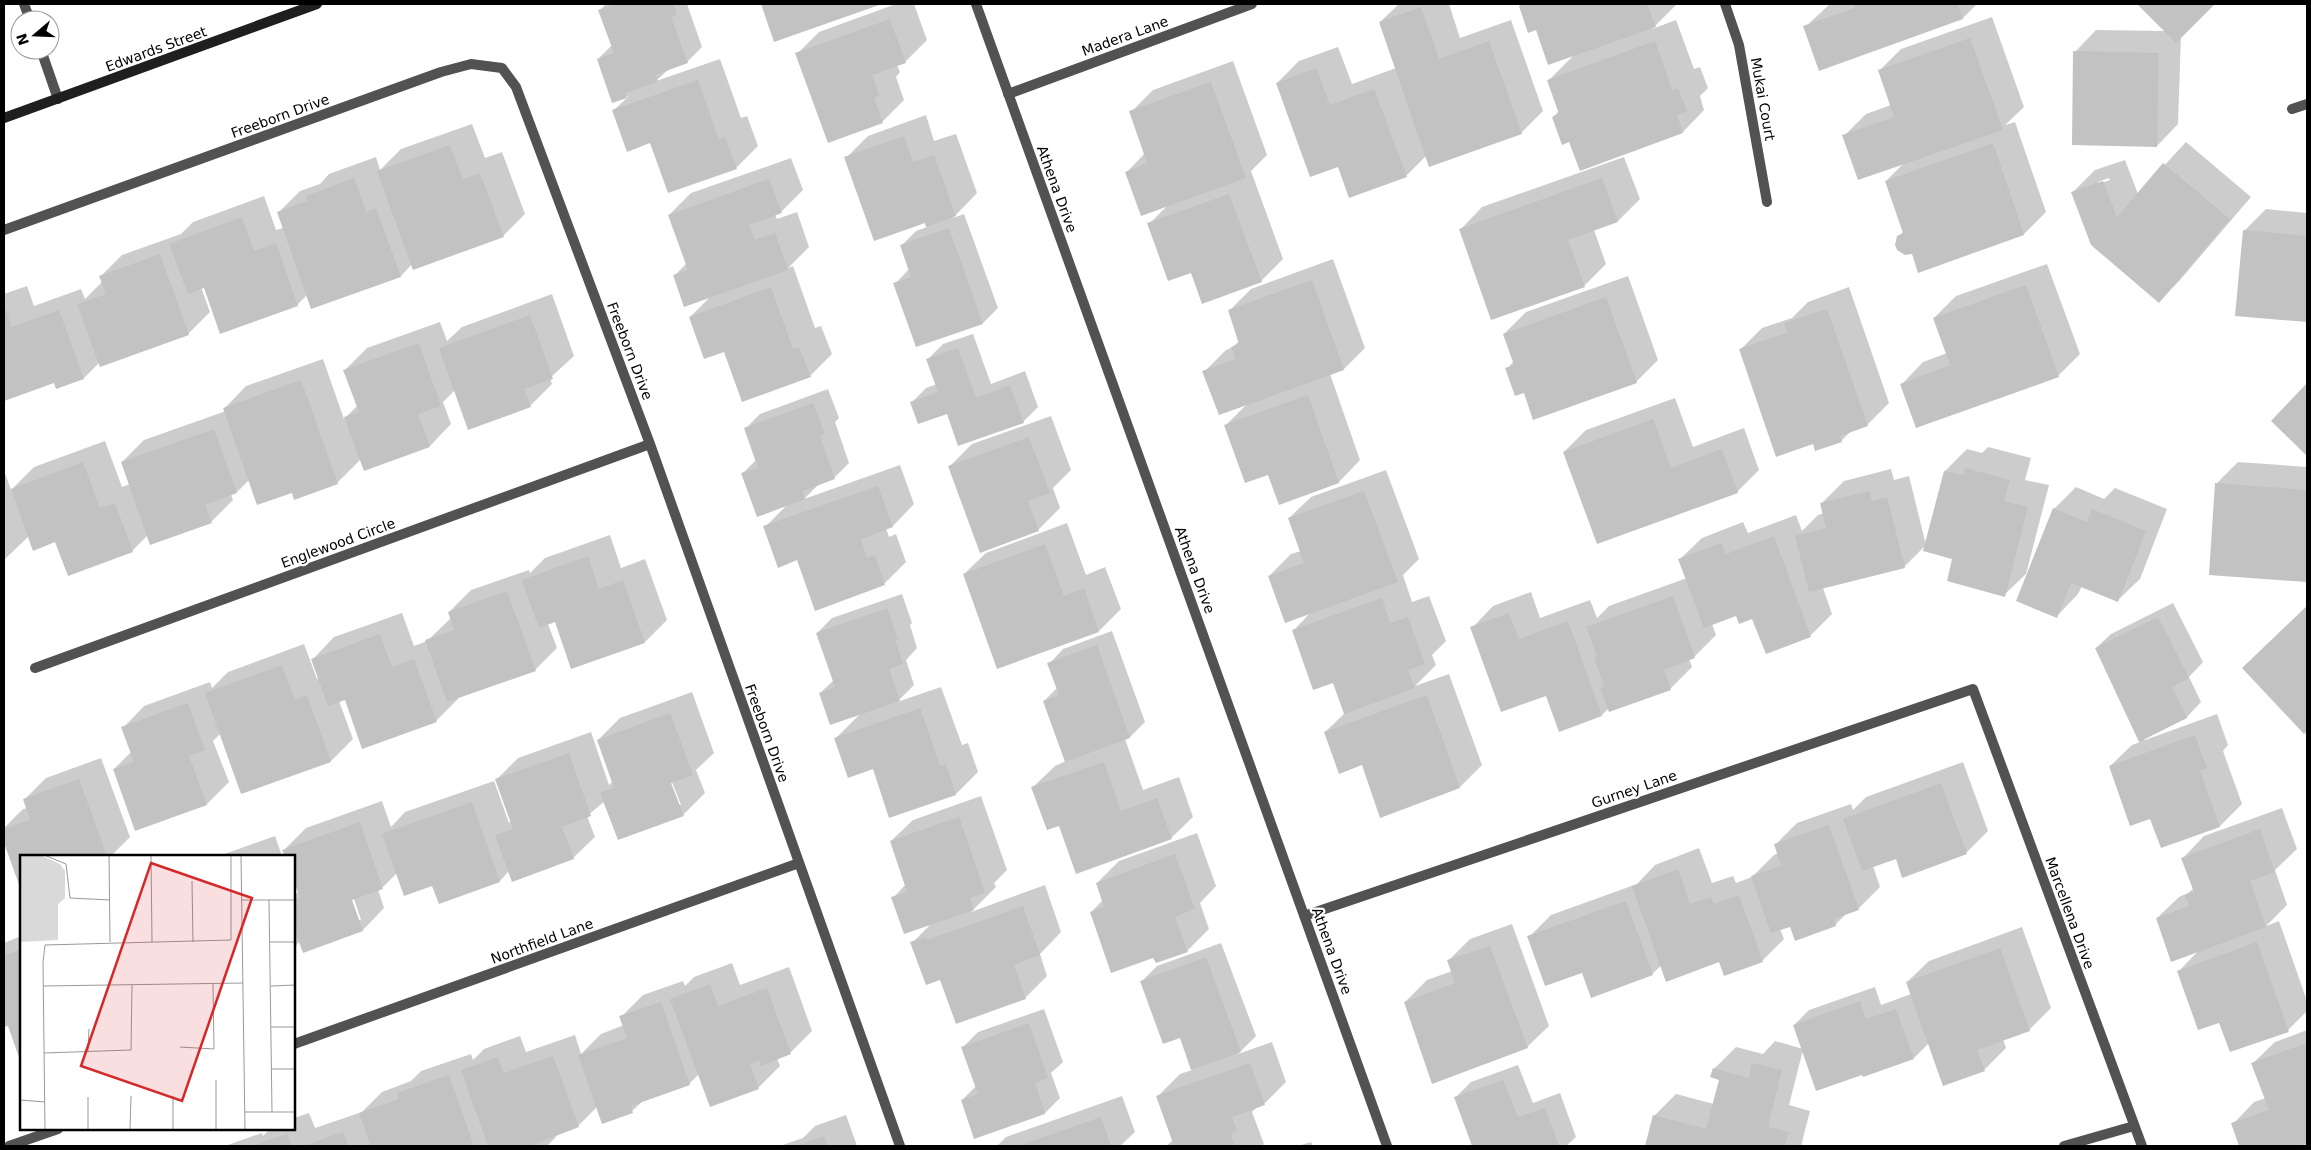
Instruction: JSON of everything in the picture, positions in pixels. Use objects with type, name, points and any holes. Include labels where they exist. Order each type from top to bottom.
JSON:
[{"type":"main road","name":"Edwards Street","points":[[4,118],[317,4]]},
{"type":"street","name":"Athena Drive","points":[[976,4],[1388,1146]]},
{"type":"street","name":"Madera Lane","points":[[1008,94],[1252,4]]},
{"type":"street","name":"Mukai Court","points":[[1725,4],[1739,46],[1767,202]]},
{"type":"street","points":[[44,60],[58,99]]},
{"type":"street","name":"Freeborn Drive","points":[[4,230],[441,72],[471,64],[502,68],[516,87],[650,444],[900,1146]]},
{"type":"street","points":[[2292,109],[2307,104]]},
{"type":"street","name":"Englewood Circle","points":[[35,668],[650,444]]},
{"type":"street","name":"Gurney Lane","points":[[1304,916],[1973,689]]},
{"type":"street","name":"Marcellena Drive","points":[[1973,689],[2142,1146]]},
{"type":"street","name":"Northfield Lane","points":[[295,1044],[799,863]]},
{"type":"street","points":[[2064,1146],[2134,1126]]},
{"type":"street","points":[[9,1146],[55,1130]]},
{"type":"building","points":[[616,4],[674,4],[677,15],[671,17],[688,63],[655,75],[658,82],[625,93],[627,98],[612,103],[597,59],[614,53],[598,10]]},
{"type":"building","points":[[761,4],[882,4],[774,42]]},
{"type":"building","points":[[1524,4],[1647,4],[1656,27],[1548,65],[1536,30],[1528,33],[1519,6]]},
{"type":"building","points":[[1854,4],[1958,4],[1963,19],[1819,71],[1803,26],[1855,8]]},
{"type":"building","points":[[2137,4],[2215,4],[2176,43]]},
{"type":"building","points":[[1421,7],[1439,59],[1489,41],[1522,134],[1429,167],[1379,22]]},
{"type":"building","points":[[890,19],[906,63],[872,75],[879,95],[874,98],[883,123],[828,143],[795,53]]},
{"type":"building","points":[[1970,38],[2003,130],[1858,180],[1842,135],[1894,117],[1878,70]]},
{"type":"building","points":[[1655,41],[1672,90],[1678,88],[1687,111],[1677,115],[1683,133],[1580,171],[1569,142],[1562,145],[1552,117],[1559,114],[1547,80]]},
{"type":"building","points":[[2073,51],[2159,53],[2157,147],[2072,145]]},
{"type":"building","points":[[1316,68],[1330,105],[1374,89],[1407,177],[1349,198],[1338,167],[1310,177],[1276,83]]},
{"type":"building","points":[[698,80],[719,140],[725,137],[737,169],[668,193],[650,143],[627,152],[612,110]]},
{"type":"building","points":[[1211,82],[1246,178],[1141,216],[1125,172],[1147,163],[1129,111]]},
{"type":"building","points":[[904,136],[913,162],[934,155],[956,216],[926,227],[925,223],[874,241],[844,157]]},
{"type":"building","points":[[1993,143],[2024,235],[1918,273],[1912,254],[1905,255],[1897,250],[1895,245],[1897,236],[1903,233],[1885,181]]},
{"type":"building","points":[[450,145],[463,179],[480,173],[504,237],[413,270],[377,171]]},
{"type":"building","points":[[2163,163],[2230,219],[2159,303],[2091,245],[2071,192],[2103,181],[2117,217]]},
{"type":"building","points":[[354,178],[366,212],[376,208],[401,277],[311,309],[277,212],[307,201],[306,196]]},
{"type":"building","points":[[1602,178],[1618,222],[1568,240],[1585,287],[1491,320],[1459,229]]},
{"type":"building","points":[[769,179],[782,213],[749,225],[755,240],[775,233],[788,270],[684,307],[673,275],[688,270],[668,215]]},
{"type":"building","points":[[1229,194],[1262,282],[1202,304],[1191,273],[1168,281],[1147,223]]},
{"type":"building","points":[[242,217],[254,251],[276,243],[298,306],[220,334],[204,288],[188,294],[169,244]]},
{"type":"building","points":[[949,228],[983,324],[916,347],[893,283],[911,277],[900,245]]},
{"type":"building","points":[[2243,230],[2307,236],[2307,322],[2235,316]]},
{"type":"building","points":[[160,254],[189,335],[100,367],[77,304],[106,294],[99,276]]},
{"type":"building","points":[[1312,280],[1344,370],[1219,415],[1202,371],[1236,359],[1231,347],[1239,344],[1228,310]]},
{"type":"building","points":[[2026,285],[2059,377],[1916,428],[1900,384],[1950,365],[1933,318]]},
{"type":"building","points":[[771,287],[793,349],[799,347],[811,377],[742,402],[724,352],[704,359],[689,317]]},
{"type":"building","points":[[1606,297],[1637,383],[1533,420],[1524,393],[1515,396],[1505,368],[1514,365],[1503,334]]},
{"type":"building","points":[[4,305],[12,327],[59,310],[84,379],[56,389],[54,383],[4,401]]},
{"type":"building","points":[[1827,309],[1868,426],[1840,436],[1842,442],[1815,451],[1813,444],[1776,457],[1739,349],[1787,333],[1784,323]]},
{"type":"building","points":[[530,315],[553,379],[524,389],[531,407],[468,430],[439,348]]},
{"type":"building","points":[[419,343],[441,406],[418,414],[430,447],[364,471],[344,417],[359,412],[343,370]]},
{"type":"building","points":[[958,348],[976,398],[1010,385],[1024,423],[958,446],[947,414],[918,424],[910,402],[938,392],[926,359]]},
{"type":"building","points":[[301,380],[338,484],[294,500],[292,493],[257,505],[223,408]]},
{"type":"building","points":[[2307,383],[2307,456],[2271,421]]},
{"type":"building","points":[[1308,395],[1339,483],[1279,505],[1268,475],[1245,483],[1224,425]]},
{"type":"building","points":[[813,403],[825,434],[820,436],[835,479],[803,491],[805,499],[757,517],[741,473],[758,468],[744,428]]},
{"type":"building","points":[[1653,419],[1671,468],[1722,449],[1738,493],[1597,544],[1563,452]]},
{"type":"building","points":[[214,429],[237,493],[205,505],[212,523],[150,545],[121,462]]},
{"type":"building","points":[[1029,437],[1050,493],[1028,501],[1039,531],[980,553],[948,466]]},
{"type":"building","points":[[83,462],[100,508],[115,503],[133,552],[68,576],[55,542],[33,551],[11,489]]},
{"type":"building","points":[[1965,468],[2010,480],[2004,501],[2028,507],[2005,597],[1947,581],[1952,559],[1923,551],[1944,471],[1964,475]]},
{"type":"building","points":[[2215,483],[2307,490],[2307,582],[2209,575]]},
{"type":"building","points":[[878,486],[893,527],[861,539],[867,558],[875,555],[885,585],[815,611],[797,560],[778,568],[763,526]]},
{"type":"building","points":[[1364,491],[1398,582],[1285,623],[1268,576],[1304,563],[1288,518]]},
{"type":"building","points":[[1869,491],[1872,501],[1887,497],[1905,568],[1809,592],[1795,536],[1826,528],[1820,503]]},
{"type":"building","points":[[2053,508],[2087,522],[2092,509],[2146,531],[2118,602],[2071,583],[2057,618],[2016,601]]},
{"type":"building","points":[[1774,536],[1811,637],[1766,654],[1752,619],[1739,624],[1736,616],[1704,628],[1678,559],[1721,543],[1726,554]]},
{"type":"building","points":[[1045,544],[1064,596],[1084,588],[1099,632],[997,669],[963,574]]},
{"type":"building","points":[[588,556],[599,589],[623,580],[645,643],[571,669],[555,622],[539,628],[522,580]]},
{"type":"building","points":[[507,591],[536,671],[447,702],[425,640],[454,630],[448,612]]},
{"type":"building","points":[[1673,596],[1695,658],[1664,670],[1671,690],[1609,712],[1600,688],[1604,687],[1594,657],[1597,656],[1586,627]]},
{"type":"building","points":[[1382,598],[1390,623],[1408,617],[1425,664],[1408,670],[1415,688],[1344,714],[1333,683],[1313,690],[1292,630]]},
{"type":"building","points":[[2307,606],[2307,731],[2304,734],[2242,668]]},
{"type":"building","points":[[887,608],[898,639],[895,640],[903,664],[889,669],[900,701],[830,725],[819,693],[835,687],[816,633]]},
{"type":"building","points":[[1509,613],[1519,639],[1568,621],[1602,716],[1559,732],[1546,696],[1501,712],[1470,627]]},
{"type":"building","points":[[2158,617],[2189,678],[2172,687],[2187,718],[2139,742],[2095,648]]},
{"type":"building","points":[[380,634],[392,667],[414,659],[437,722],[362,749],[345,700],[328,706],[311,659]]},
{"type":"building","points":[[1097,645],[1130,738],[1065,762],[1043,701],[1059,695],[1047,663]]},
{"type":"building","points":[[282,665],[295,700],[307,695],[331,762],[241,794],[205,693]]},
{"type":"building","points":[[1427,695],[1460,788],[1380,818],[1362,765],[1339,774],[1324,732]]},
{"type":"building","points":[[188,703],[205,750],[189,756],[207,805],[135,831],[113,769],[134,762],[121,727]]},
{"type":"building","points":[[920,708],[940,766],[946,764],[956,795],[889,818],[873,769],[848,778],[834,738]]},
{"type":"building","points":[[670,713],[693,775],[671,783],[684,816],[618,840],[600,793],[614,788],[597,740]]},
{"type":"building","points":[[2195,735],[2207,768],[2200,771],[2220,827],[2161,848],[2150,819],[2130,826],[2109,766]]},
{"type":"building","points":[[569,753],[591,816],[562,827],[574,859],[512,882],[495,835],[513,829],[495,779]]},
{"type":"building","points":[[1104,762],[1121,811],[1157,798],[1172,839],[1076,874],[1059,826],[1047,830],[1031,787]]},
{"type":"building","points":[[79,779],[107,855],[20,855],[20,887],[4,843],[4,829],[30,820],[23,799]]},
{"type":"building","points":[[1941,783],[1967,854],[1902,878],[1896,859],[1862,871],[1843,819]]},
{"type":"building","points":[[472,802],[500,882],[439,904],[432,886],[404,896],[382,834]]},
{"type":"building","points":[[959,817],[985,893],[970,898],[974,910],[904,934],[891,897],[907,892],[890,841]]},
{"type":"building","points":[[360,822],[383,889],[352,900],[363,931],[303,953],[295,931],[295,900],[300,898],[295,884],[295,855],[284,855],[282,850]]},
{"type":"building","points":[[1829,825],[1859,910],[1834,919],[1836,926],[1795,941],[1790,927],[1771,933],[1751,876],[1781,866],[1774,844]]},
{"type":"building","points":[[2260,829],[2275,872],[2250,881],[2266,927],[2171,962],[2156,918],[2189,906],[2185,895],[2194,892],[2181,858]]},
{"type":"building","points":[[1175,854],[1195,909],[1175,917],[1188,952],[1156,963],[1153,958],[1111,973],[1090,912],[1104,907],[1096,883]]},
{"type":"building","points":[[1678,869],[1690,904],[1711,897],[1714,904],[1739,895],[1763,962],[1724,976],[1719,962],[1666,982],[1632,886]]},
{"type":"building","points":[[1626,901],[1653,975],[1591,998],[1582,973],[1545,986],[1527,936]]},
{"type":"building","points":[[1023,906],[1040,955],[1014,965],[1026,999],[956,1024],[940,980],[926,985],[910,942],[926,937],[927,940]]},
{"type":"building","points":[[2257,942],[2289,1032],[2230,1052],[2219,1023],[2198,1030],[2177,971]]},
{"type":"building","points":[[1490,946],[1528,1048],[1432,1084],[1404,1002],[1455,983],[1447,960]]},
{"type":"building","points":[[2000,948],[2030,1031],[1977,1050],[1985,1071],[1943,1086],[1906,982]]},
{"type":"building","points":[[20,949],[20,1060],[8,1026],[4,1027],[4,956]]},
{"type":"building","points":[[1206,957],[1241,1052],[1191,1070],[1180,1038],[1163,1044],[1140,981]]},
{"type":"building","points":[[710,984],[718,1006],[767,988],[791,1054],[761,1066],[759,1060],[750,1064],[759,1089],[710,1107],[670,999]]},
{"type":"building","points":[[1860,1001],[1866,1019],[1896,1009],[1914,1059],[1816,1091],[1793,1025]]},
{"type":"building","points":[[661,1002],[690,1085],[631,1106],[633,1113],[602,1124],[578,1055],[627,1038],[619,1016]]},
{"type":"building","points":[[1029,1023],[1048,1078],[1035,1083],[1045,1114],[974,1139],[961,1100],[978,1094],[961,1047]]},
{"type":"building","points":[[2307,1043],[2307,1143],[2297,1146],[2239,1146],[2231,1123],[2269,1110],[2251,1063]]},
{"type":"building","points":[[553,1056],[579,1127],[530,1146],[488,1146],[461,1070],[498,1057],[504,1073]]},
{"type":"building","points":[[1250,1063],[1265,1105],[1232,1117],[1237,1130],[1231,1135],[1235,1146],[1174,1146],[1156,1096]]},
{"type":"building","points":[[1752,1063],[1782,1070],[1768,1127],[1789,1132],[1785,1146],[1645,1146],[1653,1115],[1706,1129],[1719,1080],[1710,1077],[1713,1068],[1749,1078]]},
{"type":"building","points":[[449,1075],[474,1146],[371,1146],[359,1113],[399,1099],[397,1093]]},
{"type":"building","points":[[1503,1080],[1518,1117],[1545,1108],[1559,1146],[1472,1146],[1454,1097]]},
{"type":"building","points":[[1101,1117],[1111,1146],[1018,1146]]},
{"type":"building","points":[[343,1132],[348,1146],[303,1146]]},
{"type":"building","points":[[287,1134],[292,1146],[252,1146]]},
{"type":"building","points":[[824,1136],[828,1146],[797,1146]]}]
